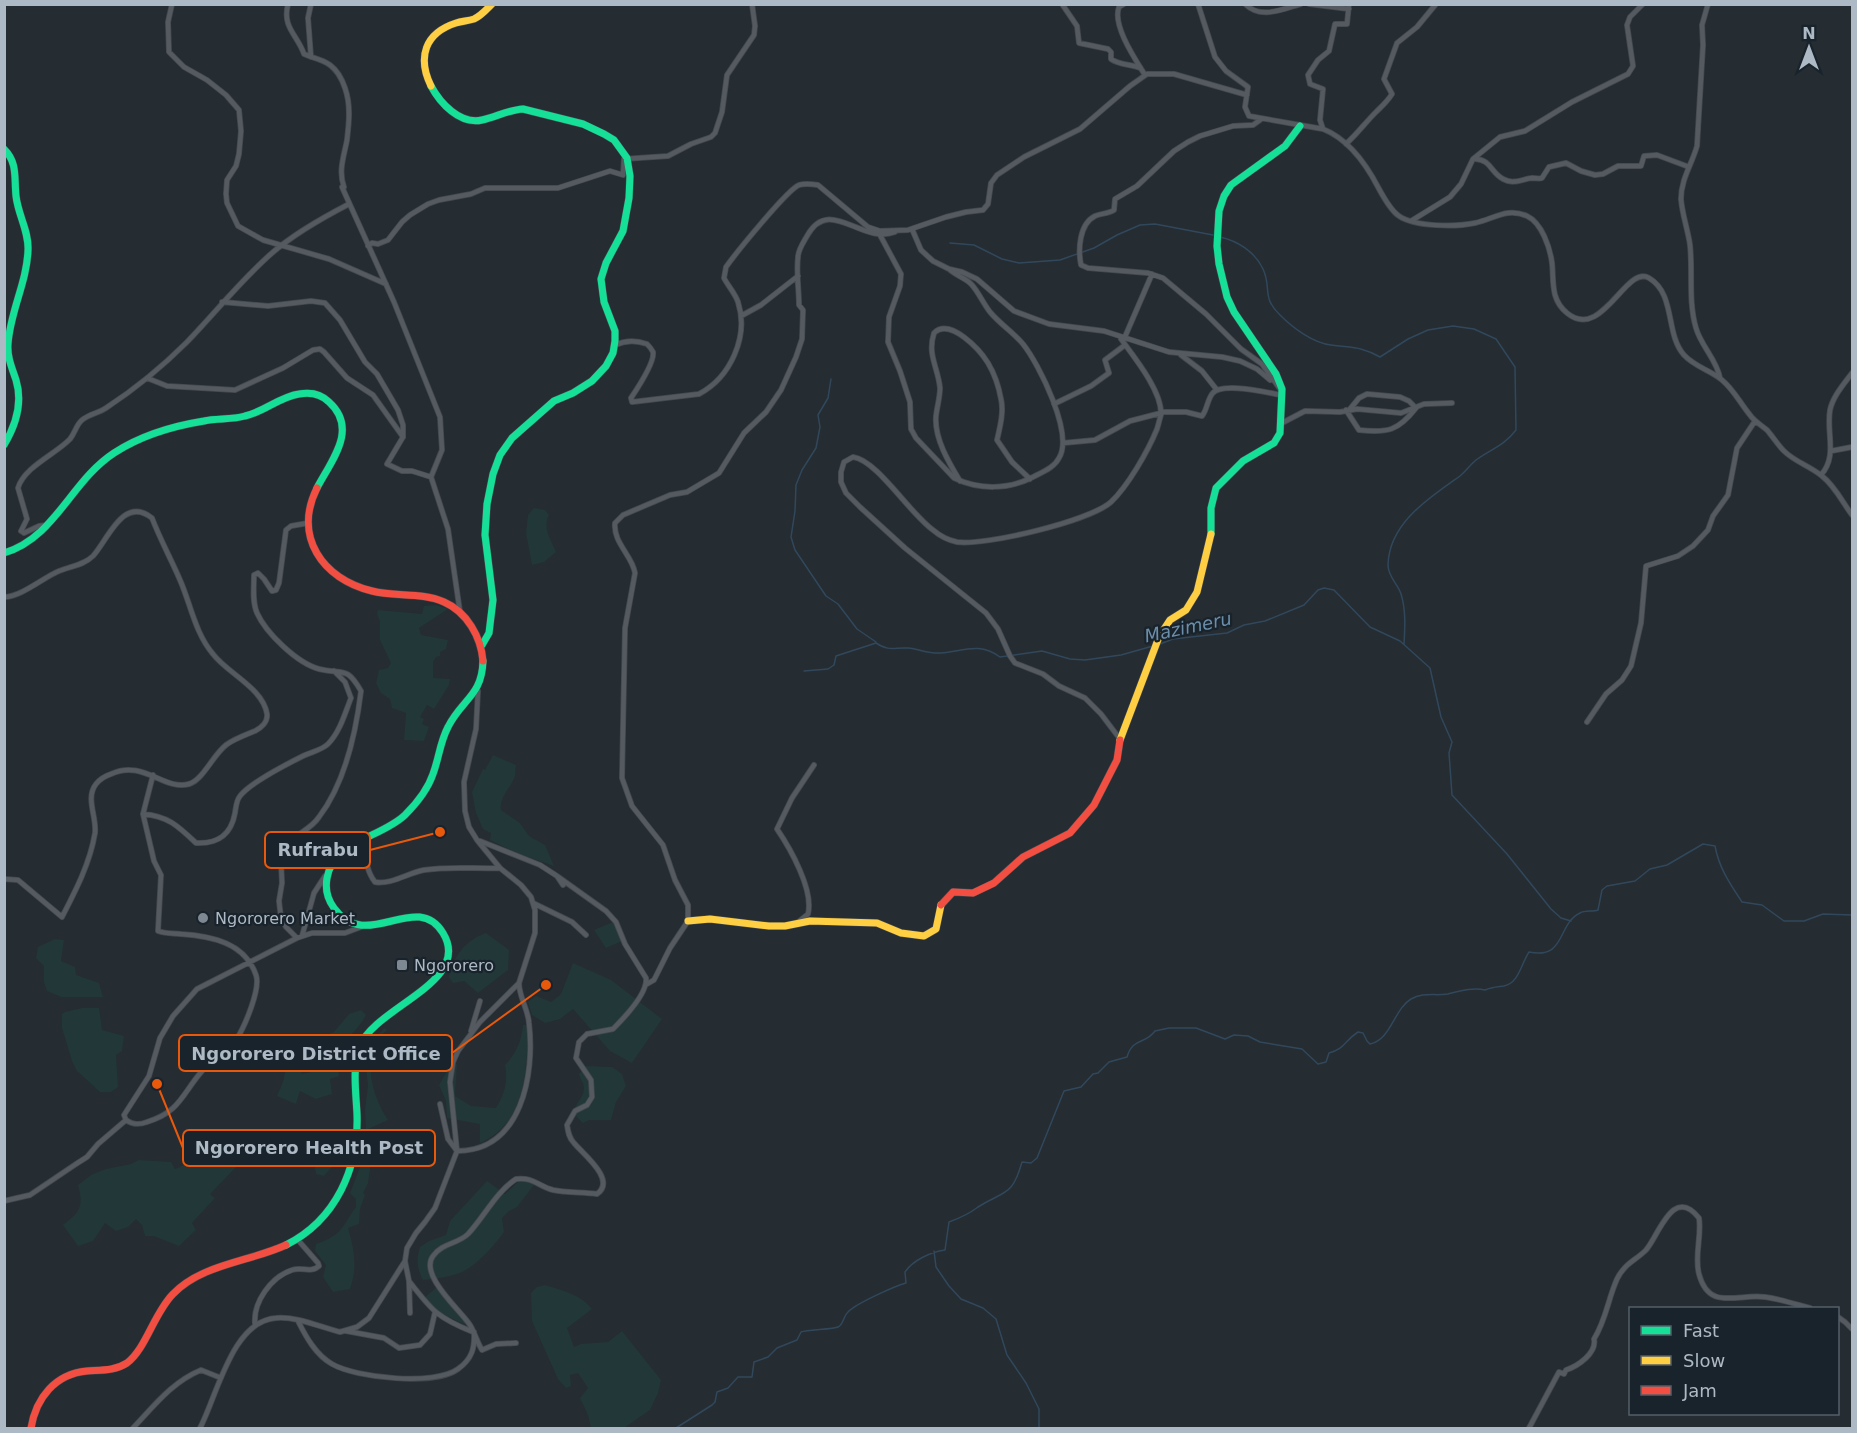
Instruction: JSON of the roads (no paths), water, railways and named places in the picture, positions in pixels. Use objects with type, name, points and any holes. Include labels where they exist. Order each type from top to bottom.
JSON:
[{"type":"main road","points":[[482,645],[489,633],[493,596],[485,540],[487,493],[499,456],[514,435],[550,405],[575,393],[595,377],[605,366],[615,345],[614,327],[603,296],[601,279],[624,226],[630,178],[627,159],[621,149],[611,139],[576,122],[523,108],[484,120],[471,121],[460,117],[440,101],[424,64],[426,46],[446,27],[474,19],[492,4]]},
{"type":"main road","points":[[688,921],[710,919],[769,926],[785,926],[810,921],[877,923],[913,935],[930,934],[938,923],[941,903],[950,894],[973,893],[993,883],[1023,857],[1059,840],[1083,820],[1094,805],[1117,760],[1120,740],[1162,630],[1170,620],[1186,610],[1197,592],[1210,534],[1211,508],[1216,488],[1247,458],[1274,443],[1279,436],[1282,423],[1282,393],[1276,374],[1228,302],[1219,268],[1217,230],[1221,201],[1229,186],[1253,167],[1281,151],[1300,126]]},
{"type":"main road","points":[[4,149],[10,154],[15,166],[18,204],[28,244],[26,266],[10,319],[8,346],[19,389],[19,411],[16,423],[4,445]]},
{"type":"main road","points":[[4,553],[18,549],[36,537],[92,470],[131,443],[198,422],[245,416],[288,396],[316,393],[330,402],[338,412],[343,435],[339,450],[317,488],[309,508],[310,536],[317,556],[348,582],[376,592],[432,597],[446,603],[470,621],[483,652],[478,688],[448,727],[439,750],[434,775],[418,798],[396,822],[340,853],[333,860],[327,874],[327,892],[333,909],[352,923],[363,926],[422,917],[441,929],[448,944],[448,965],[444,973],[380,1018],[365,1036],[354,1070],[356,1152],[338,1199],[323,1219],[310,1232],[297,1240],[284,1247],[206,1272],[181,1286],[164,1304],[134,1357],[120,1367],[74,1373],[57,1381],[44,1392],[35,1408],[31,1428]]},
{"type":"street","points":[[172,4],[168,22],[169,52],[184,67],[207,80],[226,95],[240,113],[239,154],[227,186],[227,203],[234,221],[252,236],[329,259],[386,284]]},
{"type":"street","points":[[288,4],[285,15],[287,25],[304,54],[325,61],[341,77],[348,98],[349,117],[342,159],[341,179],[344,187],[342,187],[386,284],[440,417],[442,450],[431,477],[448,530],[460,612]]},
{"type":"street","points":[[311,4],[308,18],[311,57]]},
{"type":"street","points":[[368,246],[388,240],[402,222],[428,204],[471,194],[485,188],[556,188],[570,186],[610,171],[623,175],[625,173],[623,162],[627,159],[668,156],[711,137],[716,133],[722,112],[727,75],[754,35],[752,4]]},
{"type":"street","points":[[1062,4],[1077,26],[1079,42],[1108,49],[1111,52],[1111,59],[1117,64],[1129,64],[1140,68]]},
{"type":"street","points":[[1124,4],[1119,7],[1116,14],[1122,34],[1145,75]]},
{"type":"street","points":[[1198,4],[1215,57],[1226,71],[1248,87],[1246,111],[1252,118],[1323,129],[1333,134],[1365,164],[1381,192],[1399,216],[1424,224],[1477,223],[1498,214],[1512,213],[1530,217],[1540,229],[1551,260],[1553,290],[1566,312],[1575,318],[1593,316],[1617,298],[1634,278],[1647,277],[1663,293],[1680,350],[1697,366],[1720,378],[1755,421],[1789,456],[1830,483],[1852,515]]},
{"type":"street","points":[[1245,4],[1254,12],[1273,13],[1301,4]]},
{"type":"street","points":[[1309,4],[1349,7],[1347,24],[1335,24],[1329,51],[1318,60],[1308,75],[1310,84],[1323,89],[1320,120],[1323,129]]},
{"type":"street","points":[[1346,144],[1363,129],[1392,94],[1384,79],[1397,42],[1417,27],[1436,4]]},
{"type":"street","points":[[1411,221],[1450,197],[1461,184],[1473,159],[1500,137],[1526,131],[1572,102],[1628,75],[1633,66],[1627,25],[1630,17],[1643,4]]},
{"type":"street","points":[[1708,4],[1702,25],[1697,146],[1683,182],[1681,200],[1689,244],[1692,308],[1697,331],[1720,378]]},
{"type":"street","points":[[516,1343],[495,1344],[482,1350],[477,1336],[434,1278],[430,1266],[431,1259],[434,1253],[448,1243],[467,1235],[500,1194],[516,1179],[532,1179],[556,1191],[597,1194],[603,1189],[600,1173],[569,1136],[567,1125],[575,1111],[587,1105],[592,1097],[591,1080],[578,1061],[576,1050],[579,1042],[587,1034],[613,1029],[647,984],[654,980],[670,948],[688,921],[688,905],[675,880],[663,845],[632,806],[622,777],[625,628],[635,573],[615,533],[615,523],[623,515],[670,495],[687,492],[717,475],[744,433],[773,402],[796,357],[803,330],[803,310],[799,304],[799,253],[810,231],[819,221],[837,220],[864,232],[880,235],[912,229],[966,212],[983,210],[988,204],[991,183],[997,175],[1024,157],[1080,129],[1145,75],[1174,74],[1247,95]]},
{"type":"street","points":[[1261,119],[1253,125],[1233,126],[1200,136],[1181,146],[1160,162],[1137,186],[1115,199],[1114,210],[1097,215],[1088,221],[1079,243],[1081,265],[1088,268],[1152,274],[1163,278],[1212,319],[1241,349],[1262,364],[1282,393]]},
{"type":"street","points":[[1473,159],[1486,161],[1505,180],[1521,182],[1542,178],[1549,167],[1566,163],[1595,175],[1603,174],[1618,166],[1641,166],[1644,156],[1657,155],[1689,167]]},
{"type":"street","points":[[615,345],[621,342],[639,341],[647,344],[653,352],[644,378],[631,398],[632,402],[699,394],[724,372],[740,340],[741,316],[738,301],[724,278],[726,267],[774,208],[798,185],[818,185],[868,227],[895,232]]},
{"type":"street","points":[[47,525],[22,532],[27,519],[18,491],[19,484],[48,455],[72,437],[75,428],[84,418],[100,412],[147,378],[190,339],[222,302],[281,246],[322,218],[349,204]]},
{"type":"street","points":[[880,235],[901,274],[900,286],[889,317],[888,342],[910,402],[911,429],[923,446],[954,478],[960,481],[1005,488],[1030,479],[1058,461],[1062,452],[1063,443],[1054,404],[1044,376],[1026,349],[989,311],[970,283],[936,263],[921,250],[912,229]]},
{"type":"street","points":[[949,269],[977,279],[1019,313],[1055,325],[1089,328],[1178,353],[1222,357],[1248,364],[1264,375],[1282,393]]},
{"type":"street","points":[[1120,740],[1086,698],[1059,686],[1038,671],[1016,663],[1010,656],[998,629],[986,613],[905,548],[860,507],[846,493],[841,482],[841,472],[844,462],[853,457],[858,458],[878,472],[921,522],[947,540],[958,542],[994,540],[1049,527],[1093,512],[1109,503],[1123,487],[1151,441],[1161,413],[1160,402],[1122,338],[1152,274]]},
{"type":"street","points":[[741,316],[761,305],[798,276]]},
{"type":"street","points":[[222,302],[268,306],[325,303],[342,323],[365,362],[377,374],[396,405],[403,425],[403,437],[388,464],[402,471],[415,471],[431,477]]},
{"type":"street","points":[[960,481],[950,464],[937,432],[936,418],[940,390],[931,347],[934,333],[940,329],[954,330],[961,334],[990,366],[1002,400],[997,440],[1012,462],[1030,479]]},
{"type":"street","points":[[1054,404],[1091,386],[1109,373],[1105,360],[1125,345]]},
{"type":"street","points":[[147,378],[166,386],[235,390],[283,368],[313,350],[320,349],[347,378],[373,395],[403,437]]},
{"type":"street","points":[[1178,353],[1202,370],[1217,390]]},
{"type":"street","points":[[1821,475],[1830,463],[1830,408],[1852,373]]},
{"type":"street","points":[[1063,443],[1095,440],[1130,421],[1161,413],[1172,411],[1202,416],[1211,395],[1217,390],[1249,389],[1282,393]]},
{"type":"street","points":[[1348,410],[1359,398],[1367,394],[1400,397],[1416,408]]},
{"type":"street","points":[[1282,423],[1304,411],[1340,412],[1348,410],[1401,413],[1425,404],[1452,403]]},
{"type":"street","points":[[1348,410],[1359,430],[1376,432],[1389,430],[1405,423],[1416,408]]},
{"type":"street","points":[[1587,722],[1606,694],[1622,680],[1631,666],[1641,624],[1646,566],[1678,556],[1693,546],[1708,530],[1713,516],[1728,495],[1737,448],[1755,421]]},
{"type":"street","points":[[1831,451],[1852,447]]},
{"type":"street","points":[[4,597],[15,594],[58,571],[86,561],[93,556],[123,516],[139,512],[152,518],[181,581],[204,641],[214,656],[248,683],[264,705],[268,717],[259,729],[227,744],[209,762],[198,780],[182,785],[139,771],[120,770],[102,778],[91,797],[95,830],[85,872],[62,917],[18,879],[4,879]]},
{"type":"street","points":[[300,937],[286,927],[281,918],[279,901],[282,883],[281,862],[286,856],[291,841],[318,819],[332,794],[348,758],[361,691],[346,671],[317,669],[281,645],[256,612],[254,575],[258,573],[272,591],[276,590],[279,583],[286,530],[291,526],[308,523]]},
{"type":"street","points":[[143,814],[157,815],[169,820],[196,843],[216,841],[225,836],[233,819],[237,800],[247,788],[326,747],[331,741],[351,698],[346,683],[334,671]]},
{"type":"street","points":[[457,1151],[472,1149],[496,1138],[512,1123],[526,1092],[531,1047],[529,1020],[519,990],[519,983],[535,933],[535,910],[531,897],[521,885],[500,868],[477,840],[469,827],[463,794],[466,769],[478,719],[478,688]]},
{"type":"street","points":[[797,923],[808,914],[807,894],[791,850],[777,829],[792,798],[814,765]]},
{"type":"street","points":[[153,775],[143,814],[154,861],[161,875],[159,931],[200,936],[231,945],[249,961],[258,984],[252,1005],[236,1040],[213,1059],[170,1112],[143,1124],[134,1125],[126,1120],[124,1115],[149,1076],[160,1038],[173,1016],[197,989],[249,961],[300,937],[312,933],[345,933],[363,926]]},
{"type":"street","points":[[364,839],[368,868],[375,882],[383,884],[410,873],[426,870],[448,867],[500,868]]},
{"type":"street","points":[[477,840],[540,865],[606,911],[616,922],[647,984]]},
{"type":"street","points":[[300,937],[314,893],[327,874]]},
{"type":"street","points":[[557,876],[563,885]]},
{"type":"street","points":[[532,903],[572,922],[586,935]]},
{"type":"street","points":[[410,1313],[409,1281],[405,1261],[407,1248],[435,1208],[457,1151],[450,1082],[453,1062],[470,1034],[519,983]]},
{"type":"street","points":[[470,1034],[480,1001]]},
{"type":"street","points":[[440,1104],[448,1139],[457,1151]]},
{"type":"street","points":[[4,1201],[30,1195],[87,1157],[98,1144],[126,1120]]},
{"type":"street","points":[[1529,1428],[1559,1372],[1564,1374],[1592,1353],[1596,1345],[1594,1339],[1602,1327],[1620,1273],[1647,1248],[1669,1213],[1675,1208],[1688,1209],[1699,1218],[1698,1272],[1703,1284],[1711,1294],[1729,1299],[1766,1297],[1806,1307]]},
{"type":"street","points":[[255,1324],[254,1317],[259,1301],[273,1282],[294,1269],[312,1271],[319,1266],[297,1240]]},
{"type":"street","points":[[200,1428],[209,1412],[235,1348],[255,1324],[278,1317],[340,1332],[357,1327],[369,1318],[405,1261]]},
{"type":"street","points":[[409,1281],[435,1312],[446,1320],[474,1332]]},
{"type":"street","points":[[346,1331],[384,1338],[399,1348],[420,1345],[430,1334],[435,1312]]},
{"type":"street","points":[[1839,1318],[1852,1329]]},
{"type":"street","points":[[298,1321],[310,1341],[330,1363],[348,1370],[402,1378],[436,1377],[459,1369],[472,1354],[474,1332]]},
{"type":"street","points":[[133,1428],[166,1392],[191,1374],[201,1370],[221,1378]]},
{"type":"waterway","points":[[950,243],[974,245],[1002,259],[1019,263],[1060,260],[1094,248],[1140,225],[1155,224],[1213,235]]},
{"type":"waterway","points":[[1220,237],[1233,241],[1251,252],[1260,263],[1266,276],[1269,298],[1274,309],[1297,330],[1310,338],[1324,344],[1361,349],[1380,357],[1408,339],[1428,330],[1453,326],[1474,329],[1496,339],[1515,367],[1516,430],[1507,440],[1476,460],[1460,476],[1424,503],[1403,524],[1395,536],[1388,565],[1403,600],[1404,644]]},
{"type":"waterway","points":[[831,379],[828,398],[818,415],[820,427],[816,448],[802,470],[796,485],[791,537],[795,550],[826,596],[838,604],[857,629],[876,642]]},
{"type":"waterway","name":"Mazimeru","points":[[1160,644],[1173,639],[1227,633],[1304,605],[1318,590],[1324,588],[1334,590],[1370,627],[1400,641],[1430,668],[1441,717],[1452,742],[1449,753],[1452,795],[1507,854],[1551,909],[1561,918],[1571,921]]},
{"type":"waterway","name":"Mazimeru","points":[[804,671],[828,669],[834,665],[836,656],[876,643],[889,648],[908,648],[937,653],[978,649],[992,652],[1000,657],[1042,651],[1070,659],[1085,660],[1121,655],[1153,646]]},
{"type":"waterway","points":[[676,1428],[712,1405],[717,1392],[728,1388],[738,1377],[752,1377],[754,1362],[768,1357],[777,1348],[797,1340],[801,1332],[838,1327],[846,1314],[858,1305],[906,1283],[905,1272],[917,1260],[945,1250],[949,1222],[968,1214],[1006,1191],[1015,1181],[1022,1162],[1031,1163],[1037,1158],[1064,1091],[1081,1087],[1109,1062],[1127,1057],[1132,1046],[1155,1031],[1169,1028],[1196,1028],[1225,1039],[1234,1035],[1248,1036],[1260,1042],[1302,1049],[1318,1064],[1326,1062],[1329,1053],[1342,1047],[1358,1032],[1363,1033],[1370,1044],[1383,1037],[1400,1010],[1411,999],[1471,989],[1485,990],[1509,984],[1516,977],[1529,952],[1549,951],[1560,940],[1573,918],[1582,912],[1598,910],[1602,890],[1607,886],[1635,881],[1650,869],[1667,865],[1703,844],[1715,846],[1722,869],[1742,902],[1762,905],[1784,921],[1804,921],[1823,914],[1852,915]]},
{"type":"waterway","points":[[934,1251],[936,1267],[949,1286],[961,1299],[983,1308],[996,1319],[1007,1355],[1026,1383],[1039,1409],[1039,1428]]},
{"type":"place","name":"Rufrabu","points":[[440,832]]},
{"type":"place","name":"Ngororero Market","points":[[203,918]]},
{"type":"place","name":"Ngororero","points":[[402,965]]},
{"type":"place","name":"Ngororero District Office","points":[[546,985]]},
{"type":"place","name":"Ngororero Health Post","points":[[157,1084]]}]
